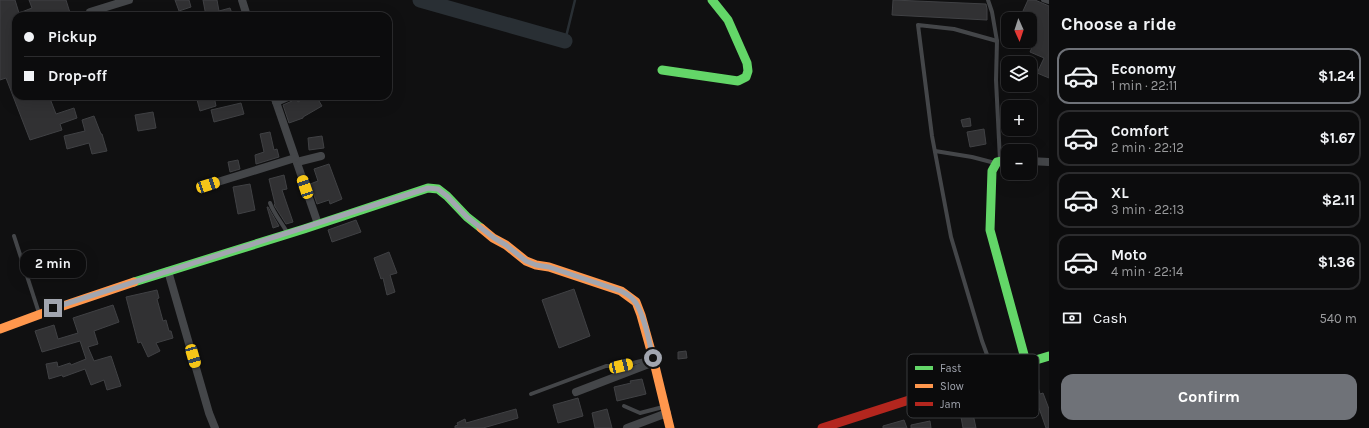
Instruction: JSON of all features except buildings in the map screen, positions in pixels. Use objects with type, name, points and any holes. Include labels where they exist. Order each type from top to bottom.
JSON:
[{"type":"street","points":[[90,12],[129,0]]},
{"type":"street","points":[[242,0],[245,12]]},
{"type":"street","points":[[662,70],[738,82],[746,77],[748,71],[747,63],[728,20],[712,0]]},
{"type":"street","points":[[275,100],[318,224]]},
{"type":"street","points":[[208,185],[296,160],[321,156]]},
{"type":"street","points":[[1001,161],[992,171],[990,230],[1024,354]]},
{"type":"street","points":[[1037,161],[1049,162]]},
{"type":"street","points":[[0,329],[39,313],[168,271],[288,234],[428,188],[438,189],[447,196],[467,217],[526,261],[536,265],[549,267],[621,291],[636,302],[654,360],[670,428]]},
{"type":"street","points":[[168,271],[209,414],[215,428]]},
{"type":"street","points":[[1039,359],[1049,356]]},
{"type":"street","points":[[576,392],[654,360]]},
{"type":"street","points":[[822,428],[907,401]]},
{"type":"street","points":[[627,428],[666,410]]},
{"type":"lane","points":[[935,151],[1001,161],[996,80],[997,41],[992,12],[988,0]]},
{"type":"lane","points":[[1043,0],[1049,2]]},
{"type":"lane","points":[[987,354],[951,237],[932,136],[918,26],[954,28],[997,41]]},
{"type":"lane","points":[[270,203],[288,234]]},
{"type":"lane","points":[[14,236],[39,313]]},
{"type":"lane","points":[[531,394],[606,366],[621,366],[654,360]]},
{"type":"lane","points":[[624,406],[640,413],[666,410]]},
{"type":"waterway","points":[[420,0],[565,41]]},
{"type":"waterway","points":[[565,41],[575,0]]},
{"type":"traffic: fast","points":[[662,70],[738,81],[746,77],[748,71],[747,63],[728,20],[712,0]]},
{"type":"traffic: fast","points":[[1001,161],[997,162],[992,171],[990,230],[1024,354]]},
{"type":"traffic: fast","points":[[134,282],[304,229],[428,188],[438,189],[447,196],[467,217],[481,228]]},
{"type":"traffic: fast","points":[[1039,359],[1049,356]]},
{"type":"traffic: slow","points":[[481,228],[526,261],[536,265],[549,267],[621,291],[636,302],[653,358],[670,428]]},
{"type":"traffic: slow","points":[[0,329],[134,282]]},
{"type":"traffic: jam","points":[[822,428],[907,401]]},
{"type":"route","points":[[53,308],[428,188],[438,189],[447,196],[467,217],[526,261],[536,265],[549,267],[621,291],[629,296],[636,302],[653,358]]}]
